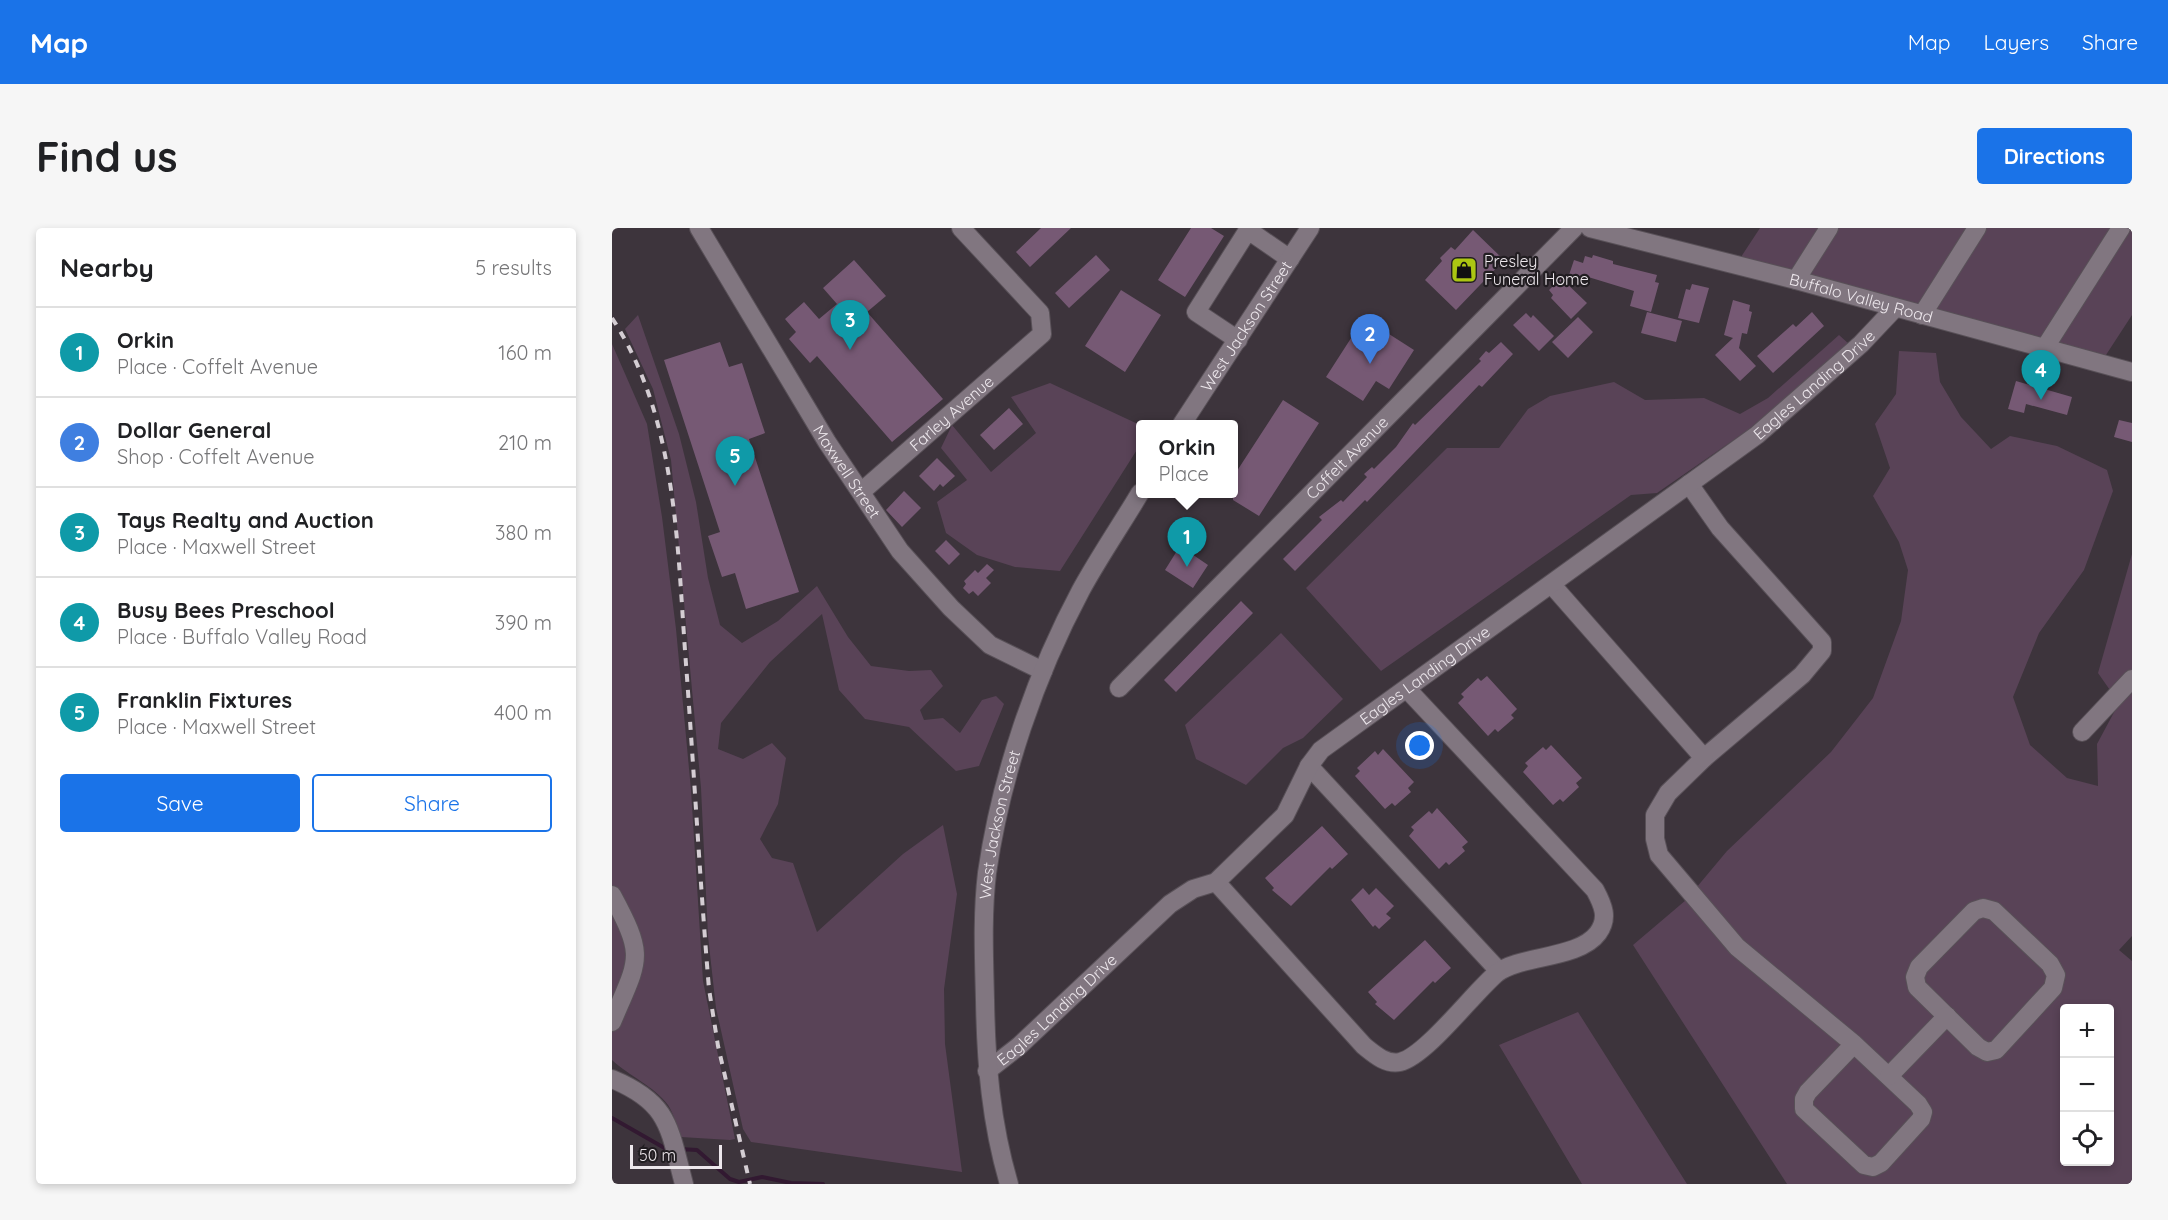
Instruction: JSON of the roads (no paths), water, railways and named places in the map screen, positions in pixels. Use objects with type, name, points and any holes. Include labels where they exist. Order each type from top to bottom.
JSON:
[{"type":"street","name":"Farley Avenue","points":[[861,492],[1042,334],[1040,312],[961,228]]},
{"type":"street","name":"West Jackson Street","points":[[1185,420],[1310,228]]},
{"type":"street","name":"Coffelt Avenue","points":[[1119,688],[1574,228]]},
{"type":"street","name":"Buffalo Valley Road","points":[[1590,228],[1796,280],[2132,372]]},
{"type":"street","points":[[1796,280],[1829,228]]},
{"type":"street","points":[[1922,315],[1977,228]]},
{"type":"street","points":[[2044,349],[2121,228]]},
{"type":"street","name":"Maxwell Street","points":[[702,229],[827,442],[900,551],[951,608],[990,645],[1043,671]]},
{"type":"street","points":[[1238,340],[1196,312],[1249,229],[1290,259]]},
{"type":"street","name":"Eagles Landing Drive","points":[[987,1071],[1019,1046],[1170,904],[1192,889],[1216,882],[1286,815],[1309,766],[1321,750],[1766,428],[1861,344],[1895,308]]},
{"type":"street","points":[[1689,484],[1720,528],[1822,642],[1822,651],[1802,675],[1704,758],[1668,793],[1655,815],[1655,839],[1659,855],[1737,947],[1854,1044],[1923,1112],[1921,1119],[1905,1137],[1881,1163],[1873,1167],[1864,1165],[1804,1109],[1804,1099],[1808,1092],[1854,1044]]},
{"type":"street","name":"West Jackson Street","points":[[1009,1184],[999,1151],[987,1071],[984,929],[987,873],[1007,777],[1043,671],[1081,590],[1137,498]]},
{"type":"street","points":[[1552,585],[1704,758]]},
{"type":"street","points":[[2082,732],[2132,679]]},
{"type":"street","points":[[1216,882],[1364,1046],[1381,1060],[1400,1063],[1418,1053],[1499,971],[1583,945],[1598,933],[1604,920],[1604,906],[1595,891],[1407,689]]},
{"type":"street","points":[[1309,766],[1499,971]]},
{"type":"street","points":[[612,895],[631,930],[636,952],[631,978],[612,1022]]},
{"type":"street","points":[[1983,908],[1994,911],[2050,964],[2056,975],[2053,988],[1996,1050],[1987,1052],[1978,1047],[1947,1016],[1917,987],[1915,977],[1918,967],[1974,911],[1983,908]]},
{"type":"street","points":[[1889,1076],[1947,1016]]},
{"type":"street","points":[[612,1079],[637,1089],[662,1112],[684,1184]]},
{"type":"waterway","points":[[612,1118],[668,1150]]},
{"type":"waterway","points":[[679,1149],[697,1150],[730,1179],[739,1182],[762,1177],[791,1183],[823,1184]]},
{"type":"railway","points":[[612,318],[634,357],[650,398],[662,441],[670,485],[680,575],[709,989],[718,1046],[750,1184]]},
{"type":"place","name":"Presley Funeral Home","points":[[1464,270]]},
{"type":"place","name":"Tays Realty and Auction","points":[[850,350]]},
{"type":"place","name":"Dollar General","points":[[1370,364]]},
{"type":"place","name":"Busy Bees Preschool","points":[[2041,400]]},
{"type":"place","name":"Franklin Fixtures","points":[[735,486]]},
{"type":"place","name":"Orkin","points":[[1187,567]]}]
